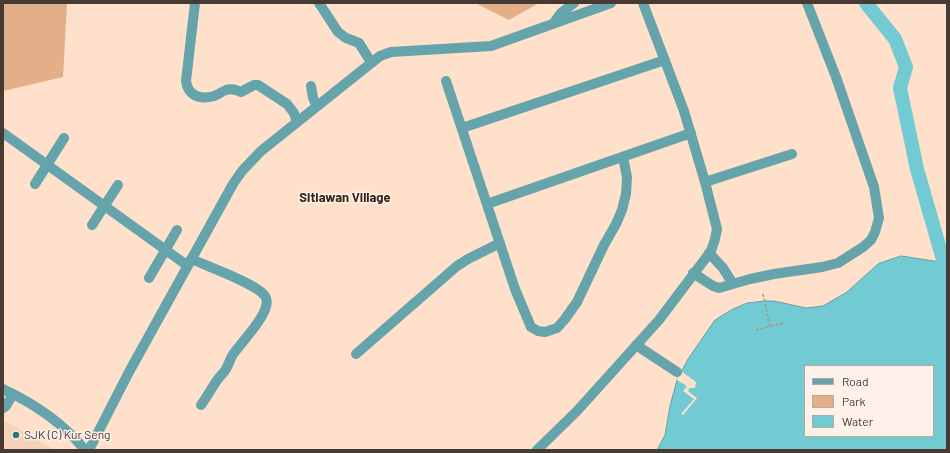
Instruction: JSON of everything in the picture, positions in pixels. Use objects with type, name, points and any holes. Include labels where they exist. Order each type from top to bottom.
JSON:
[{"type":"street","points":[[195,3],[186,80],[187,87],[191,93],[202,98],[215,96],[227,90],[233,89],[242,92],[254,85],[258,85],[287,104],[294,113],[297,122]]},
{"type":"street","points":[[319,3],[338,32],[346,38],[359,43],[371,62]]},
{"type":"street","points":[[553,24],[561,13],[574,3]]},
{"type":"street","points":[[89,450],[129,372],[233,184],[242,171],[261,151],[380,56],[391,52],[491,46],[611,3]]},
{"type":"street","points":[[536,450],[577,411],[659,320],[709,253],[715,240],[716,229],[691,133],[643,3]]},
{"type":"street","points":[[693,273],[713,286],[719,288],[774,274],[822,267],[838,262],[863,247],[871,240],[878,224],[879,212],[874,187],[836,77],[807,3]]},
{"type":"street","points":[[462,128],[665,60]]},
{"type":"street","points":[[446,81],[515,289],[531,327],[538,331],[545,332],[556,328],[577,302],[622,210],[626,194],[627,177],[623,157]]},
{"type":"street","points":[[311,86],[313,98],[317,106]]},
{"type":"street","points":[[3,133],[165,250],[190,263],[222,272],[254,288],[265,296],[267,303],[261,318],[232,355],[226,368],[201,405]]},
{"type":"street","points":[[487,204],[691,133]]},
{"type":"street","points":[[35,184],[64,138]]},
{"type":"street","points":[[705,182],[792,154]]},
{"type":"street","points":[[92,225],[118,185]]},
{"type":"street","points":[[149,278],[177,230]]},
{"type":"street","points":[[356,354],[457,266],[500,243]]},
{"type":"street","points":[[709,253],[723,268],[733,284]]},
{"type":"street","points":[[636,345],[677,372]]},
{"type":"street","points":[[3,389],[32,404],[61,424],[73,435],[85,450]]},
{"type":"street","points":[[3,408],[6,406],[13,394]]},
{"type":"path","points":[[762,294],[770,326]]},
{"type":"path","points":[[756,330],[783,323]]},
{"type":"shaded area","name":"SJK (C) Kur Seng","points":[[3,420],[55,450],[3,450]]},
{"type":"green space","points":[[3,3],[67,3],[63,77],[3,91]]},
{"type":"green space","points":[[475,3],[539,3],[509,20]]},
{"type":"water","points":[[901,256],[947,263],[947,450],[657,450],[665,435],[670,406],[677,380],[688,359],[715,320],[731,310],[747,303],[774,301],[806,308],[823,306],[847,292],[878,264]]},
{"type":"pier","points":[[681,371],[696,382],[695,388],[690,388],[688,391],[697,398],[683,415],[681,414],[694,399],[683,391],[687,386],[677,380]]},
{"type":"waterway","points":[[866,3],[895,39],[906,67],[900,88],[917,169],[944,263],[947,286]]},
{"type":"place","name":"SJK (C) Kur Seng","points":[[16,435]]},
{"type":"district","name":"Sitiawan Village","points":[[345,198]]}]
